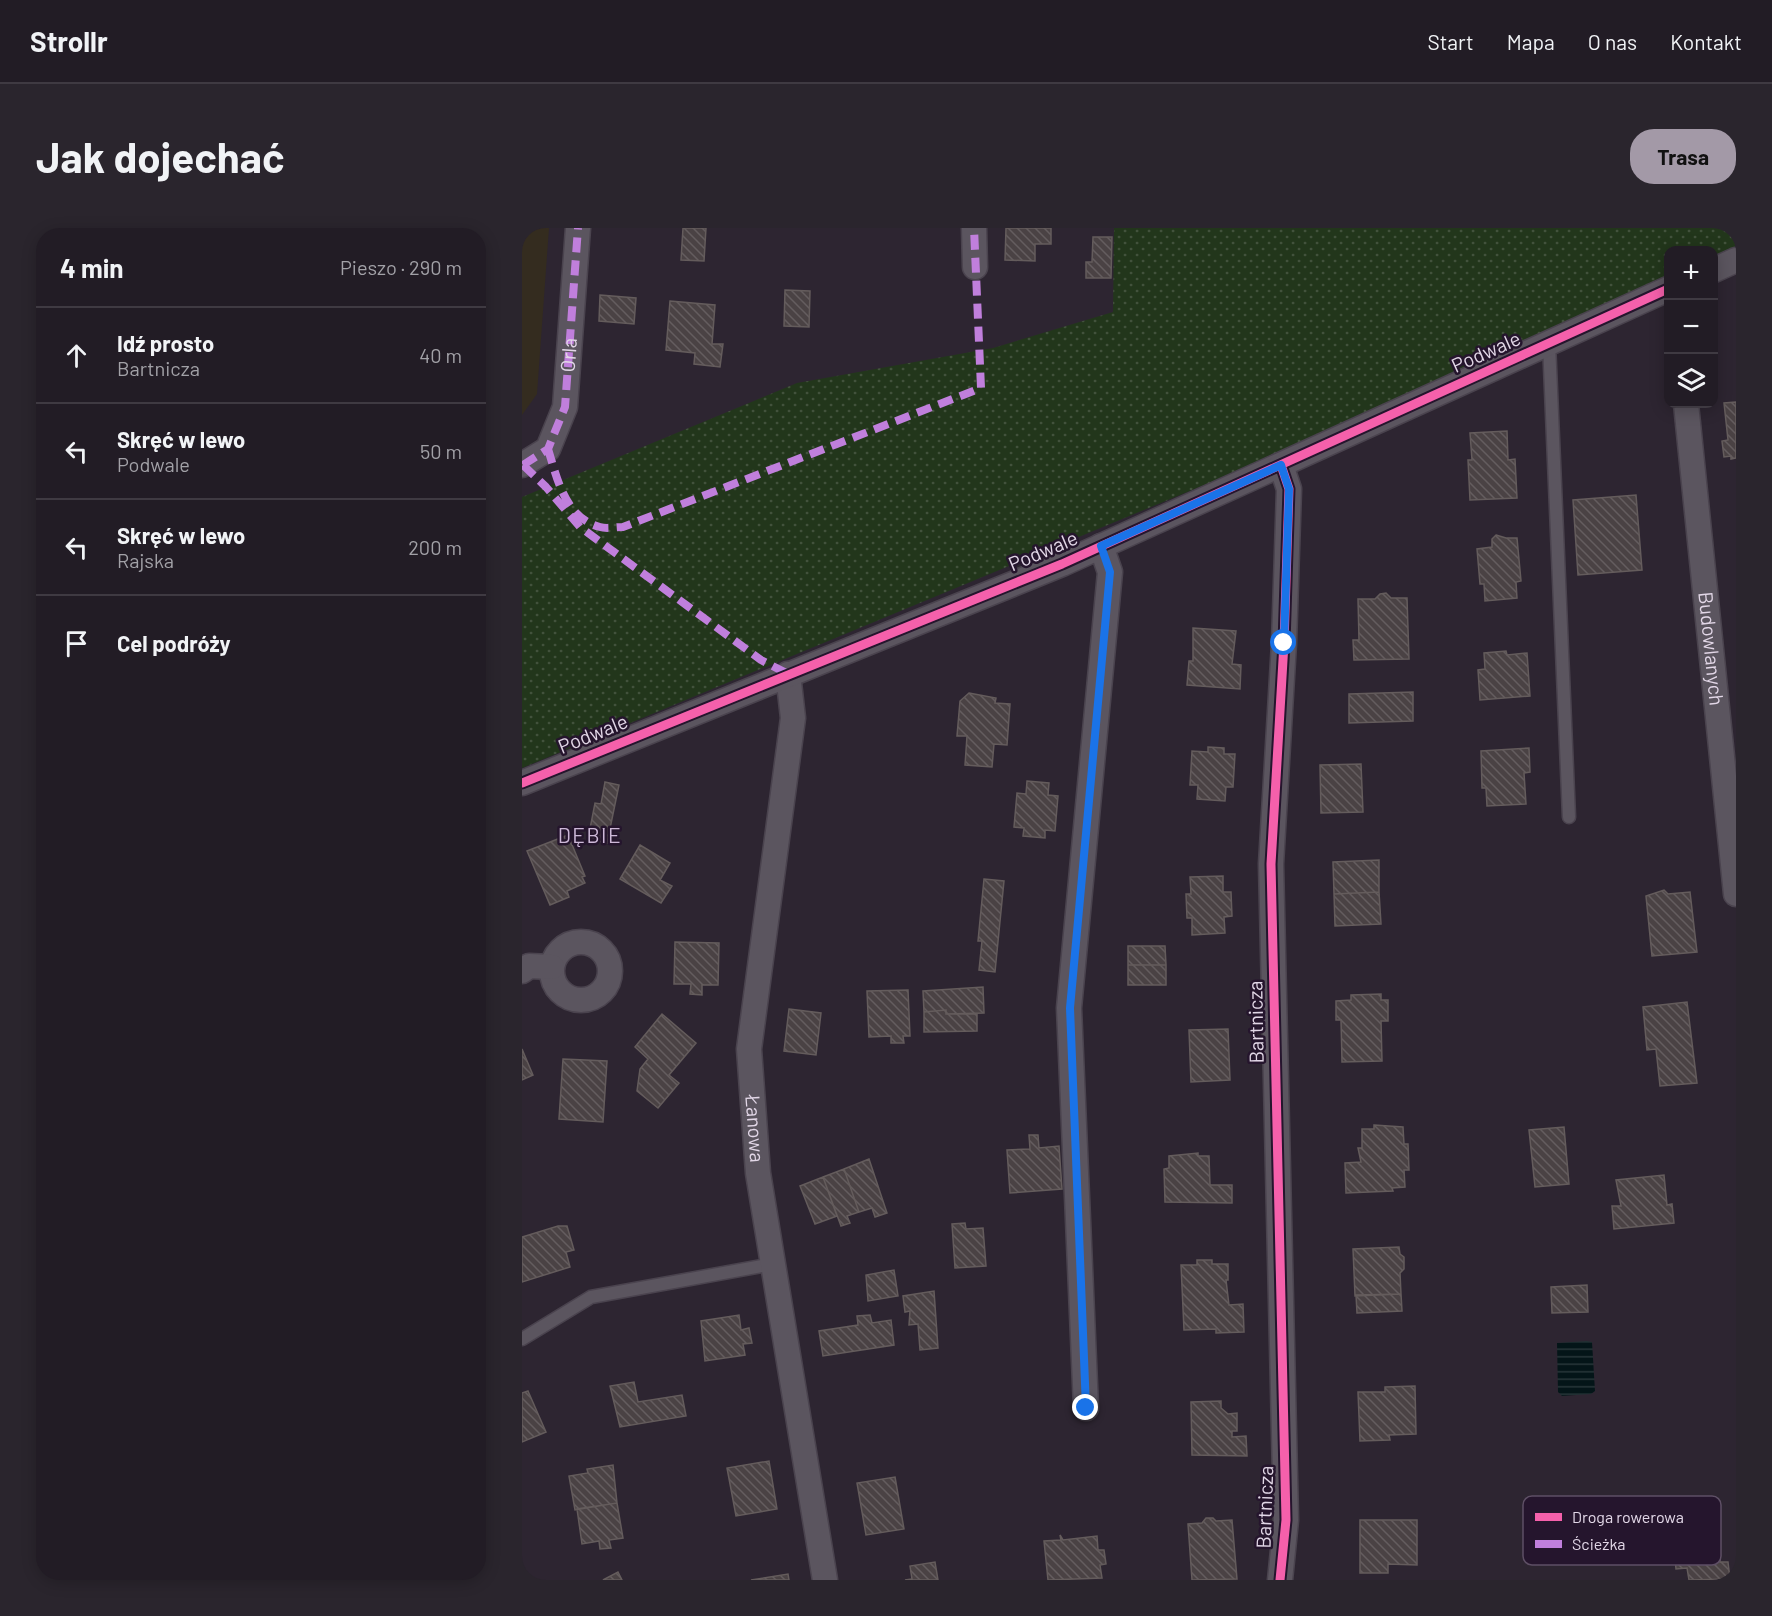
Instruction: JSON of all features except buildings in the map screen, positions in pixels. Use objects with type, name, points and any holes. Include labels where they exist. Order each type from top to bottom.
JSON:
[{"type":"street","name":"Orla","points":[[522,465],[548,449],[565,407],[579,228]]},
{"type":"street","points":[[974,228],[975,267]]},
{"type":"street","points":[[1718,268],[1736,260]]},
{"type":"street","name":"Podwale","points":[[522,783],[1101,546],[1664,291]]},
{"type":"street","name":"Budowlanych","points":[[1686,408],[1736,894]]},
{"type":"street","name":"Bartnicza","points":[[1280,1580],[1286,1520],[1270,864],[1284,643],[1289,489],[1281,465]]},
{"type":"street","points":[[1086,1408],[1070,1008],[1110,572],[1101,546]]},
{"type":"street","name":"Łanowa","points":[[788,674],[793,718],[748,1048],[758,1173],[825,1580]]},
{"type":"street","points":[[522,971],[529,966],[552,967]]},
{"type":"lane","points":[[1550,343],[1569,817]]},
{"type":"lane","points":[[522,1339],[591,1297],[773,1264]]},
{"type":"shaded area","points":[[522,228],[549,228],[537,394],[522,415]]},
{"type":"shaded area","points":[[1592,1342],[1595,1391],[1591,1394],[1562,1396],[1558,1392],[1557,1343]]},
{"type":"green space","points":[[1114,228],[1736,228],[1736,246],[1718,254],[1718,246],[1664,246],[1664,278],[1209,483],[522,768],[522,497],[797,383],[993,348],[1113,312]]},
{"type":"marked path","points":[[523,465],[548,449],[565,407],[578,228]]},
{"type":"marked path","points":[[548,449],[564,496],[578,515],[600,527],[623,527],[981,388],[974,228]]},
{"type":"marked path","points":[[523,465],[546,487],[580,527],[761,660],[788,674]]},
{"type":"cycle path","points":[[522,783],[1062,564],[1664,291]]},
{"type":"cycle path","points":[[1280,1580],[1286,1520],[1271,864],[1284,643],[1289,489],[1281,465]]},
{"type":"district","name":"DĘBIE","points":[[590,836]]},
{"type":"route","points":[[1086,1408],[1070,1008],[1110,572],[1101,546],[1281,465],[1289,489],[1284,643]]}]
